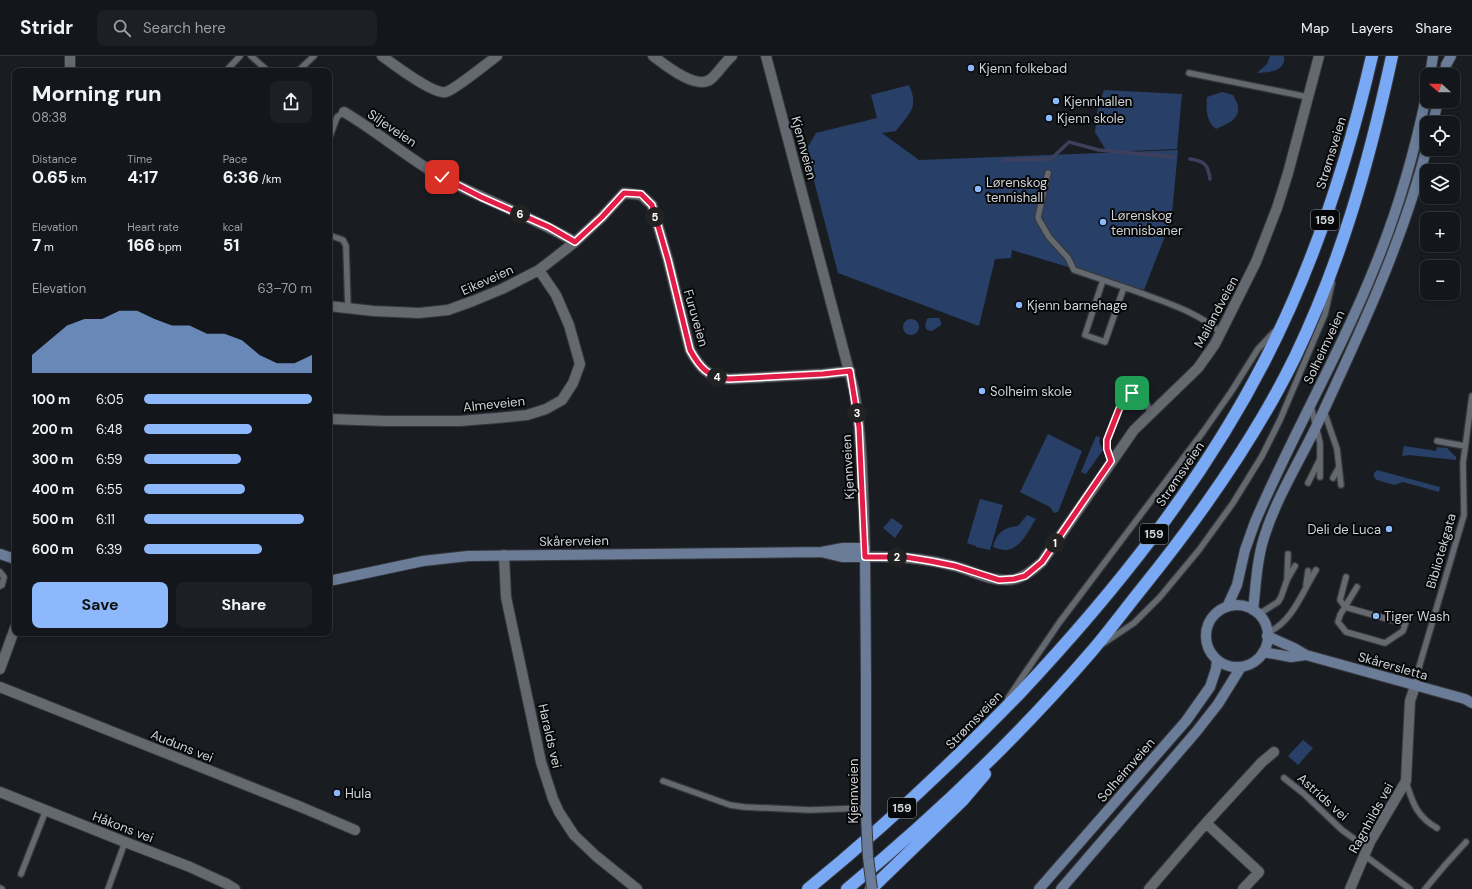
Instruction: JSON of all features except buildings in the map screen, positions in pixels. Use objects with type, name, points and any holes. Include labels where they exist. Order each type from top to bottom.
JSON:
[{"type":"highway","name":"Strømsveien","points":[[808,889],[902,808],[956,758],[992,721],[1050,660],[1106,596],[1180,500],[1229,424],[1265,360],[1282,323],[1320,234],[1332,199],[1358,113],[1372,56]]},
{"type":"highway","name":"159","points":[[846,889],[918,828],[962,786],[1054,692],[1092,651],[1172,552],[1211,497],[1272,400],[1314,314],[1339,253],[1369,158],[1392,56]]},
{"type":"highway","points":[[871,889],[962,801],[1054,692]]},
{"type":"main road","points":[[1431,68],[1433,56]]},
{"type":"main road","points":[[1447,68],[1451,56]]},
{"type":"main road","name":"Solheimveien","points":[[1227,607],[1236,588],[1245,550],[1255,522],[1359,303],[1382,248],[1403,187],[1423,108]]},
{"type":"main road","name":"Solheimveien","points":[[1256,612],[1257,568],[1268,525],[1288,481],[1324,411],[1375,299],[1398,242],[1416,189],[1425,156]]},
{"type":"main road","name":"Skårerveien","points":[[332,580],[430,560],[468,556],[822,552],[842,557],[865,552]]},
{"type":"main road","name":"Kjennveien","points":[[865,552],[866,811],[871,889]]},
{"type":"main road","points":[[0,554],[12,558]]},
{"type":"main road","points":[[1242,606],[1256,612],[1264,623],[1267,634],[1263,652],[1253,662],[1241,667],[1228,666],[1217,660],[1209,649],[1207,643],[1207,630],[1212,618],[1227,607],[1242,606]]},
{"type":"main road","name":"Skårersletta","points":[[1267,634],[1276,641],[1294,648],[1306,655],[1465,699],[1472,703]]},
{"type":"main road","name":"Skårersletta","points":[[1263,652],[1291,657],[1306,655]]},
{"type":"main road","name":"Solheimveien","points":[[1040,889],[1197,707],[1210,687],[1216,669],[1217,660]]},
{"type":"main road","points":[[1061,889],[1196,732],[1218,704],[1241,667]]},
{"type":"street","points":[[70,56],[70,68]]},
{"type":"street","points":[[382,56],[437,92],[452,89],[497,56]]},
{"type":"street","points":[[653,56],[675,72],[692,80],[701,82],[710,80],[732,56]]},
{"type":"street","name":"Kjennveien","points":[[766,56],[850,371],[859,427],[865,552]]},
{"type":"street","name":"Mailandveien","points":[[865,552],[930,561],[960,568],[999,580],[1014,579],[1025,576],[1042,562],[1134,430],[1172,395],[1198,368],[1212,350],[1256,262],[1270,228],[1288,173],[1318,56]]},
{"type":"street","name":"Siljeveien","points":[[344,112],[442,177],[481,197],[549,227],[575,242]]},
{"type":"street","name":"Furuveien","points":[[624,193],[641,194],[652,205],[668,260],[690,350],[703,369],[720,378],[729,379],[823,374],[850,371]]},
{"type":"street","name":"Eikeveien","points":[[332,306],[373,311],[419,313],[448,310],[502,289],[539,270],[575,242],[602,217],[624,193]]},
{"type":"street","name":"Almeveien","points":[[332,419],[460,421],[497,418],[527,415],[546,409],[562,400],[573,383],[580,364],[569,325],[556,295],[539,270]]},
{"type":"street","name":"Haralds vei","points":[[504,555],[506,597],[541,762],[553,799],[574,836],[637,889]]},
{"type":"street","points":[[0,668],[12,636]]},
{"type":"street","name":"Ragnhilds vei","points":[[1350,889],[1366,851],[1406,781],[1410,701],[1415,686]]},
{"type":"street","name":"Auduns vei","points":[[0,687],[355,830]]},
{"type":"street","points":[[1149,889],[1206,823],[1262,762],[1274,752]]},
{"type":"street","name":"Håkons vei","points":[[0,792],[190,867],[216,878],[235,889]]},
{"type":"street","points":[[1206,823],[1259,872],[1244,889]]},
{"type":"lane","points":[[229,68],[240,56]]},
{"type":"lane","points":[[251,56],[265,68]]},
{"type":"lane","points":[[301,68],[314,56]]},
{"type":"lane","points":[[1189,73],[1308,98]]},
{"type":"lane","points":[[332,131],[337,117],[344,112]]},
{"type":"lane","points":[[1048,173],[1038,217],[1043,228],[1068,258],[1074,270],[1124,287],[1195,315],[1208,322],[1221,333]]},
{"type":"lane","points":[[332,237],[343,240],[346,246],[348,308]]},
{"type":"lane","points":[[1092,651],[1134,623],[1160,597],[1200,550],[1233,503],[1280,420],[1325,314],[1339,253]]},
{"type":"lane","points":[[1103,280],[1085,335],[1104,342],[1124,287]]},
{"type":"lane","points":[[992,721],[1063,617],[1203,432],[1258,350],[1282,323]]},
{"type":"lane","points":[[1111,461],[1107,449],[1107,440],[1125,396],[1132,393],[1142,396],[1147,402],[1150,414]]},
{"type":"lane","name":"Bibliotekgata","points":[[1415,686],[1464,515],[1463,463],[1472,396]]},
{"type":"lane","points":[[1310,406],[1320,443],[1320,477]]},
{"type":"lane","points":[[1324,411],[1337,449],[1341,485]]},
{"type":"lane","points":[[1437,441],[1465,446]]},
{"type":"lane","points":[[1308,483],[1320,458]]},
{"type":"lane","points":[[1333,478],[1339,466]]},
{"type":"lane","points":[[1287,580],[1288,554]]},
{"type":"lane","points":[[1256,612],[1278,602],[1287,580],[1295,566]]},
{"type":"lane","points":[[1267,634],[1279,627],[1287,618],[1316,570]]},
{"type":"lane","points":[[1306,585],[1308,571]]},
{"type":"lane","points":[[0,572],[4,577],[2,585],[0,586]]},
{"type":"lane","points":[[1346,577],[1340,600],[1345,607],[1406,621],[1403,631],[1385,643],[1346,632],[1338,622],[1340,614],[1345,607],[1357,587]]},
{"type":"lane","name":"Astrids vei","points":[[1284,778],[1303,793],[1342,830],[1410,889]]},
{"type":"lane","points":[[663,781],[730,804],[744,807],[866,811]]},
{"type":"lane","points":[[1406,781],[1419,815],[1437,828]]},
{"type":"lane","points":[[21,874],[46,810]]},
{"type":"lane","points":[[108,889],[125,842]]},
{"type":"lane","points":[[1425,889],[1466,842]]},
{"type":"shaded area","points":[[1270,56],[1284,56],[1284,61],[1280,68],[1257,73],[1267,64]]},
{"type":"shaded area","points":[[909,85],[913,99],[912,110],[896,131],[882,133],[919,160],[1178,150],[1172,214],[1144,290],[1012,250],[1011,258],[995,259],[979,326],[838,273],[806,150],[816,133],[877,118],[871,95]]},
{"type":"shaded area","points":[[1104,90],[1182,94],[1177,149],[1107,152],[1095,132],[1098,106]]},
{"type":"shaded area","points":[[1222,92],[1233,95],[1238,107],[1238,112],[1234,119],[1224,126],[1216,129],[1208,119],[1207,97]]},
{"type":"shaded area","points":[[939,318],[941,322],[941,325],[932,331],[927,330],[925,326],[927,319]]},
{"type":"shaded area","points":[[908,319],[914,319],[919,324],[917,333],[914,335],[908,335],[903,330],[903,324]]},
{"type":"shaded area","points":[[1048,434],[1082,451],[1058,512],[1054,513],[1050,507],[1020,492]]},
{"type":"shaded area","points":[[1096,436],[1100,437],[1099,442],[1103,450],[1086,474],[1081,472]]},
{"type":"shaded area","points":[[1404,446],[1436,451],[1437,447],[1447,448],[1456,457],[1456,460],[1409,455],[1402,456]]},
{"type":"shaded area","points":[[1377,470],[1440,487],[1439,492],[1403,482],[1394,485],[1377,480],[1374,477],[1374,473]]},
{"type":"shaded area","points":[[980,499],[1003,505],[990,550],[976,547],[967,543]]},
{"type":"shaded area","points":[[1027,515],[1036,519],[1016,546],[1006,550],[993,547],[996,538],[1001,532],[1008,528],[1018,526]]},
{"type":"shaded area","points":[[892,518],[903,526],[895,538],[883,528]]},
{"type":"shaded area","points":[[1303,740],[1313,748],[1298,765],[1288,756]]},
{"type":"waterway","points":[[1004,160],[1051,159],[1069,142],[1099,150],[1174,157]]},
{"type":"waterway","points":[[1190,159],[1205,164],[1210,179]]},
{"type":"place","name":"Kjenn folkebad","points":[[971,68]]},
{"type":"place","name":"Kjennhallen","points":[[1056,101]]},
{"type":"place","name":"Kjenn skole","points":[[1049,118]]},
{"type":"place","name":"Lørenskog tennishall","points":[[978,189]]},
{"type":"place","name":"Lørenskog tennisbaner","points":[[1103,222]]},
{"type":"place","name":"Kjenn barnehage","points":[[1019,305]]},
{"type":"place","name":"Solheim skole","points":[[982,391]]},
{"type":"place","name":"Deli de Luca","points":[[1389,529]]},
{"type":"place","name":"Tiger Wash","points":[[1376,616]]},
{"type":"place","name":"Hula","points":[[337,793]]},
{"type":"route","points":[[442,177],[481,197],[549,227],[575,242],[602,217],[624,193],[641,194],[652,205],[668,260],[690,350],[703,369],[720,378],[729,379],[823,374],[850,371],[857,406],[859,427],[865,557],[905,557],[930,561],[966,569],[999,580],[1014,579],[1025,576],[1042,562],[1111,461],[1107,449],[1107,440],[1123,399],[1128,394],[1132,393]]}]
